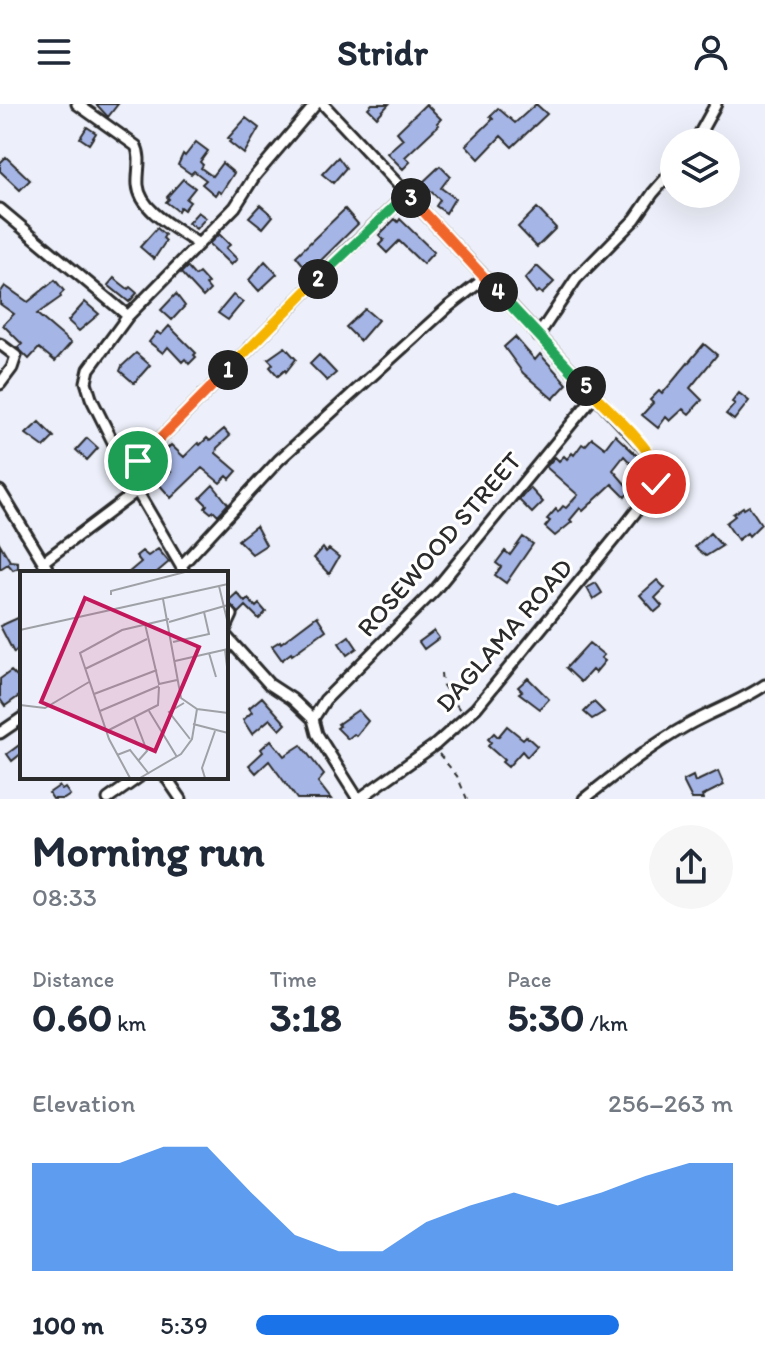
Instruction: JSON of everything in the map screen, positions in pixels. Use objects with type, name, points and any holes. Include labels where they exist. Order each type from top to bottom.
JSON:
[{"type":"street","points":[[77,104],[136,146],[139,154],[138,190],[148,207],[197,243]]},
{"type":"street","points":[[316,104],[254,177],[235,207],[128,316],[89,369],[86,382],[91,398],[137,491],[183,569],[279,460],[448,307],[484,279]]},
{"type":"street","points":[[323,104],[595,395]]},
{"type":"street","points":[[703,128],[716,104]]},
{"type":"street","points":[[538,336],[576,279],[635,219],[660,185]]},
{"type":"street","points":[[128,472],[276,320],[407,194]]},
{"type":"street","points":[[0,209],[128,316]]},
{"type":"street","points":[[0,344],[16,356],[12,368],[0,384]]},
{"type":"street","name":"DAGLAMA ROAD","points":[[359,799],[433,747],[476,708],[652,491],[659,476],[656,465],[595,395]]},
{"type":"street","name":"ROSEWOOD STREET","points":[[313,719],[325,700],[435,590],[595,395]]},
{"type":"street","points":[[0,491],[49,571]]},
{"type":"street","points":[[43,562],[137,491]]},
{"type":"street","points":[[228,638],[269,684],[292,699],[313,719],[317,734],[359,799]]},
{"type":"street","points":[[584,799],[635,759],[687,725],[736,703],[765,685]]},
{"type":"street","points":[[0,733],[20,719]]},
{"type":"street","points":[[108,799],[136,779]]},
{"type":"street","points":[[167,779],[181,799]]},
{"type":"path","points":[[441,673],[442,684],[464,719]]},
{"type":"path","points":[[433,747],[457,776],[467,799]]},
{"type":"building","points":[[96,104],[118,104],[108,117]]},
{"type":"building","points":[[372,104],[389,104],[377,117],[368,108]]},
{"type":"building","points":[[426,104],[441,119],[437,123],[439,125],[405,157],[410,162],[403,169],[387,153],[403,139],[397,132]]},
{"type":"building","points":[[536,104],[547,114],[512,147],[501,136],[479,159],[466,145],[493,119],[490,116],[498,108],[515,123]]},
{"type":"building","points":[[246,118],[259,128],[244,154],[228,138]]},
{"type":"building","points":[[87,127],[96,133],[89,144],[80,138]]},
{"type":"building","points":[[196,142],[208,151],[200,162],[203,165],[201,168],[212,176],[222,163],[234,173],[221,193],[218,191],[215,195],[202,184],[206,180],[178,165],[183,154],[185,156]]},
{"type":"building","points":[[6,157],[30,180],[20,190],[0,171],[0,163]]},
{"type":"building","points":[[338,157],[346,168],[333,183],[322,174]]},
{"type":"building","points":[[440,166],[450,176],[441,188],[455,198],[446,213],[436,206],[440,200],[422,183]]},
{"type":"building","points":[[183,179],[195,188],[186,199],[190,202],[184,210],[180,207],[178,211],[166,202]]},
{"type":"building","points":[[260,205],[273,216],[263,228],[249,217]]},
{"type":"building","points":[[537,208],[556,228],[537,247],[518,227]]},
{"type":"building","points":[[345,209],[358,224],[309,272],[296,256]]},
{"type":"building","points":[[198,212],[206,218],[196,229],[188,223]]},
{"type":"building","points":[[395,219],[398,222],[400,219],[434,252],[423,264],[399,241],[387,253],[379,245],[384,240],[379,235]]},
{"type":"building","points":[[157,228],[165,235],[163,238],[166,241],[154,259],[140,247]]},
{"type":"building","points":[[219,234],[230,245],[226,248],[237,259],[231,265],[209,244]]},
{"type":"building","points":[[265,261],[277,274],[259,291],[249,280]]},
{"type":"building","points":[[537,266],[554,282],[542,294],[539,291],[536,293],[525,279]]},
{"type":"building","points":[[187,267],[195,276],[199,273],[208,283],[206,285],[210,290],[203,297],[181,273]]},
{"type":"building","points":[[114,278],[137,293],[129,302],[108,285]]},
{"type":"building","points":[[55,280],[64,291],[61,297],[37,314],[71,343],[55,361],[39,348],[29,359],[18,348],[22,344],[3,325],[14,314],[0,304],[0,293],[5,286],[28,302]]},
{"type":"building","points":[[176,294],[185,306],[172,320],[161,310]]},
{"type":"building","points":[[233,295],[243,302],[228,320],[218,313]]},
{"type":"building","points":[[85,302],[99,314],[79,331],[68,321]]},
{"type":"building","points":[[365,309],[378,320],[360,341],[346,327]]},
{"type":"building","points":[[169,326],[196,353],[189,364],[185,359],[182,362],[168,347],[163,353],[149,342],[157,332],[161,335]]},
{"type":"building","points":[[515,337],[535,360],[540,354],[567,384],[553,399],[523,373],[504,347]]},
{"type":"building","points":[[704,344],[717,355],[690,388],[702,400],[689,414],[683,409],[670,421],[666,417],[658,428],[642,415],[653,403],[650,400],[659,391],[662,394]]},
{"type":"building","points":[[285,347],[296,359],[286,372],[278,376],[268,359]]},
{"type":"building","points":[[136,353],[150,365],[134,383],[120,371]]},
{"type":"building","points":[[319,355],[336,373],[327,381],[310,364]]},
{"type":"building","points":[[739,393],[749,401],[734,420],[726,414]]},
{"type":"building","points":[[39,422],[54,437],[44,447],[26,434]]},
{"type":"building","points":[[224,429],[230,436],[217,448],[216,453],[237,471],[230,479],[227,476],[220,483],[202,468],[171,498],[158,483],[171,472],[157,459],[171,445],[184,457],[198,443],[200,445],[207,438],[210,441]]},
{"type":"building","points":[[615,435],[645,463],[637,470],[624,456],[613,470],[626,485],[636,470],[643,475],[635,487],[640,490],[635,496],[629,492],[625,497],[612,484],[583,511],[580,508],[570,520],[572,522],[555,536],[545,527],[550,521],[547,519],[556,509],[558,512],[563,506],[566,508],[578,495],[546,467],[555,457],[559,461],[564,456],[567,459],[572,453],[574,455],[582,444],[585,446],[592,438],[605,448]]},
{"type":"building","points":[[87,438],[98,448],[87,460],[76,450]]},
{"type":"building","points":[[213,485],[228,504],[218,515],[205,508],[207,505],[200,498]]},
{"type":"building","points":[[530,488],[543,502],[532,513],[519,500]]},
{"type":"building","points":[[749,506],[761,524],[749,536],[747,533],[738,540],[726,523],[735,516],[733,514]]},
{"type":"building","points":[[256,526],[266,545],[252,554],[238,540]]},
{"type":"building","points":[[710,533],[722,546],[706,556],[695,547]]},
{"type":"building","points":[[523,537],[533,544],[506,583],[495,575],[501,567],[496,563],[505,551],[510,555]]},
{"type":"building","points":[[0,544],[10,561],[18,562],[18,568],[13,570],[8,564],[0,569]]},
{"type":"building","points":[[323,548],[339,557],[329,574],[314,558]]},
{"type":"building","points":[[158,549],[169,562],[158,571],[130,571],[141,562],[136,556],[142,551],[148,556]]},
{"type":"building","points":[[657,580],[665,588],[655,598],[662,606],[655,612],[640,595]]},
{"type":"building","points":[[596,583],[602,593],[593,599],[587,588]]},
{"type":"building","points":[[237,593],[245,602],[248,599],[256,607],[259,604],[266,612],[259,619],[246,606],[239,613],[228,601]]},
{"type":"building","points":[[317,616],[326,630],[282,660],[272,646],[281,643]]},
{"type":"building","points":[[20,617],[20,646],[14,653],[0,626]]},
{"type":"building","points":[[434,631],[439,638],[424,649],[419,642]]},
{"type":"building","points":[[349,636],[357,648],[347,655],[339,643]]},
{"type":"building","points":[[589,643],[604,655],[601,658],[605,661],[595,673],[592,670],[581,682],[566,668]]},
{"type":"building","points":[[11,671],[20,680],[20,695],[5,706],[0,699],[0,679]]},
{"type":"building","points":[[528,678],[549,699],[540,709],[519,693],[522,691],[518,687]]},
{"type":"building","points":[[262,697],[286,724],[280,730],[270,719],[252,734],[243,720],[252,712],[249,708]]},
{"type":"building","points":[[594,702],[604,712],[592,719],[584,712]]},
{"type":"building","points":[[358,710],[368,721],[356,736],[354,734],[348,739],[337,728],[340,726],[338,724]]},
{"type":"building","points":[[507,726],[537,746],[527,757],[522,751],[508,767],[488,746],[491,742],[488,739],[494,733],[498,737]]},
{"type":"building","points":[[271,740],[284,756],[301,745],[324,775],[318,782],[331,799],[297,799],[269,761],[256,773],[249,765]]},
{"type":"building","points":[[20,744],[20,755],[12,761],[7,754]]},
{"type":"building","points":[[718,771],[724,785],[702,796],[703,799],[692,799],[683,781],[693,776],[695,782]]},
{"type":"building","points":[[59,786],[70,795],[64,799],[53,799],[49,793]]},
{"type":"route","points":[[138,461],[256,340],[407,194],[644,448],[656,465],[659,476],[656,484]]}]
